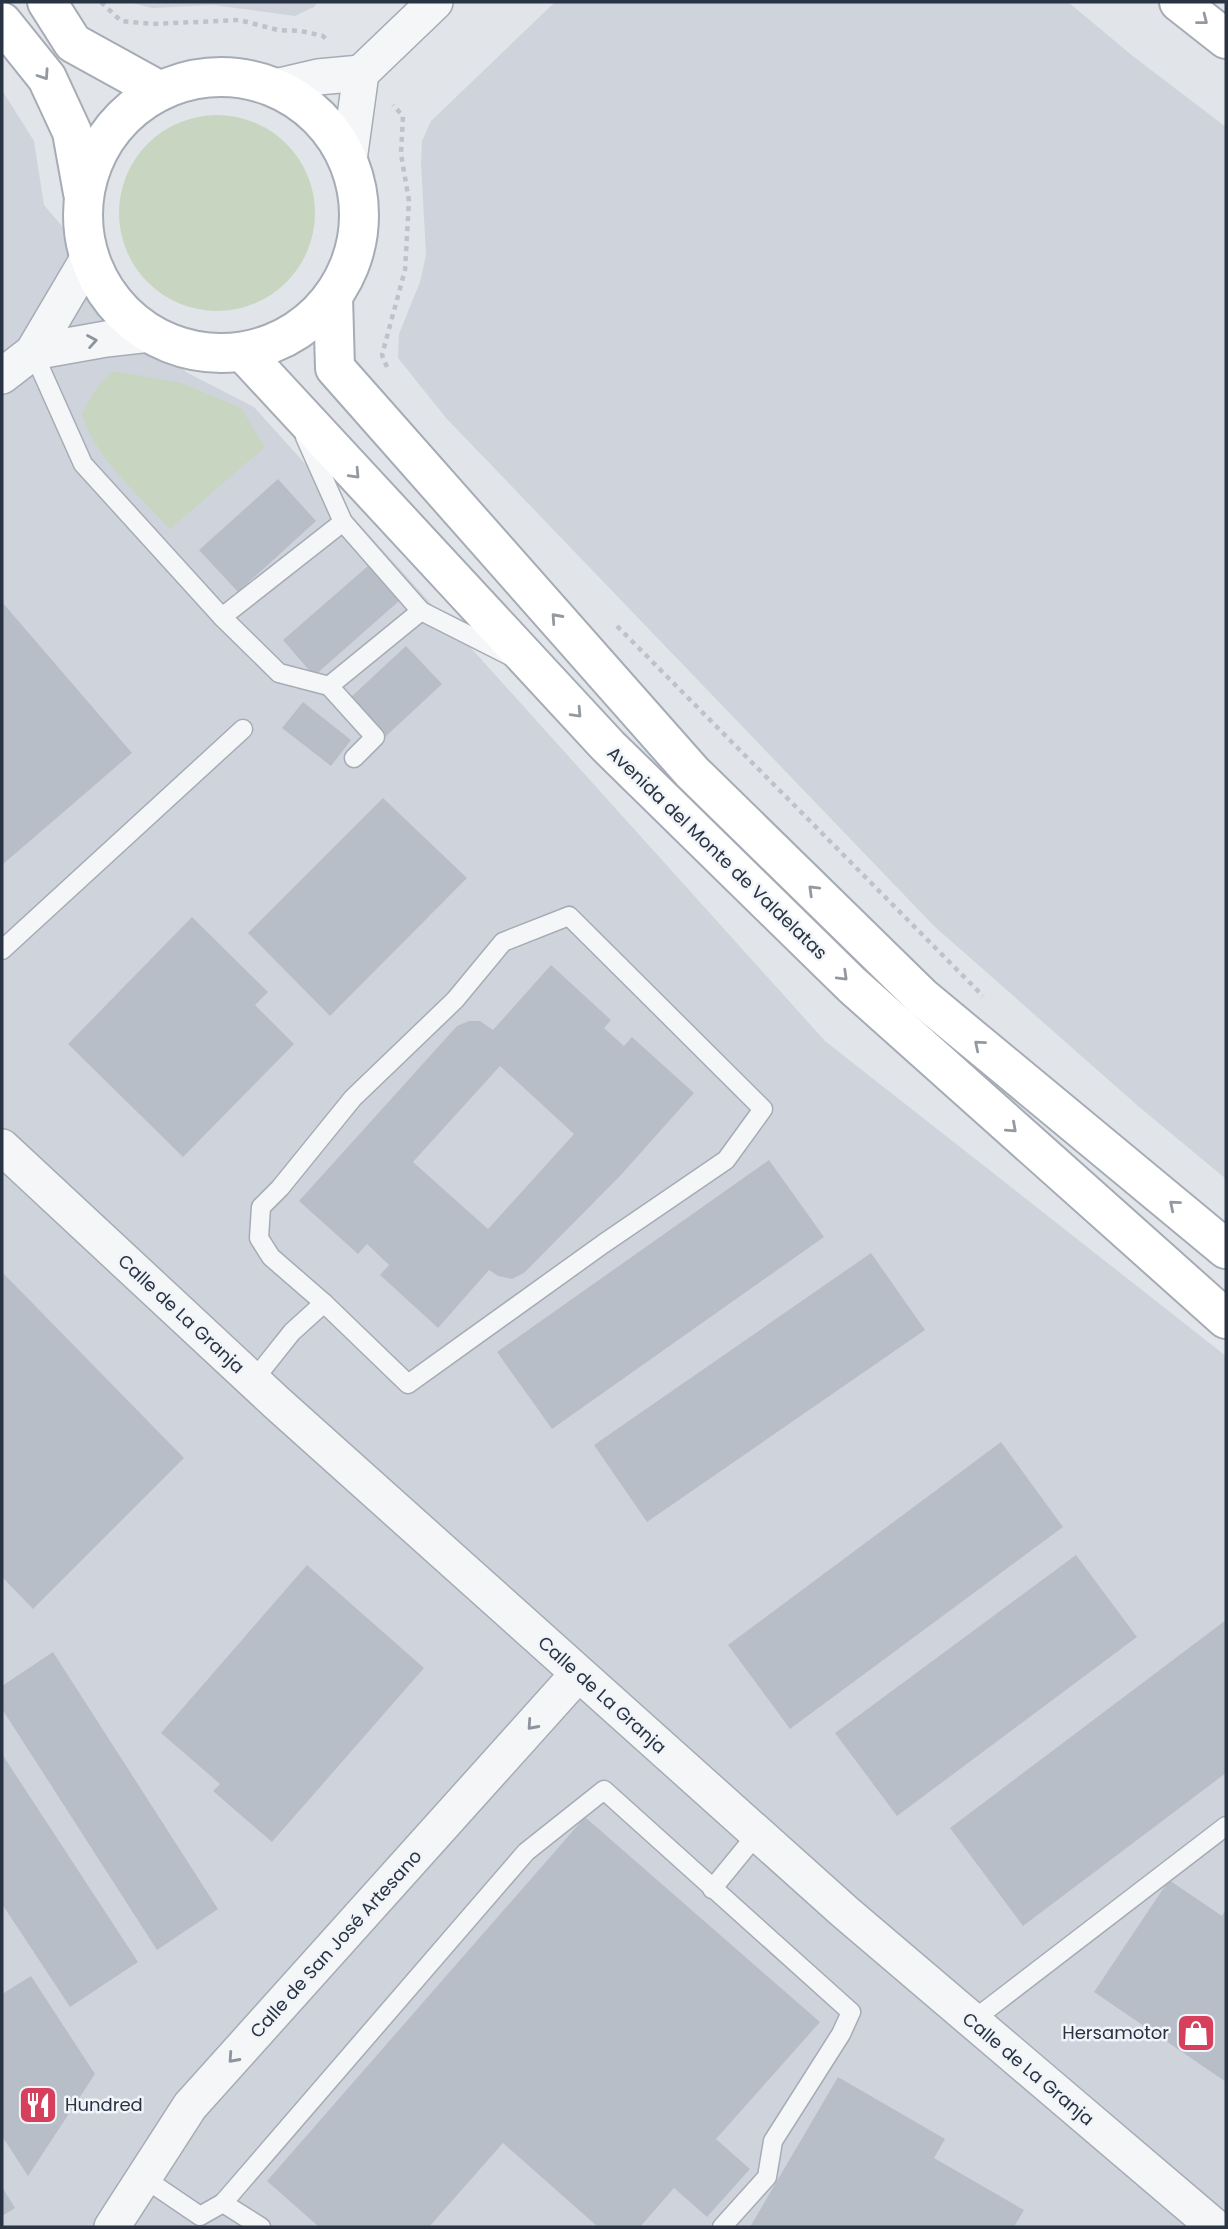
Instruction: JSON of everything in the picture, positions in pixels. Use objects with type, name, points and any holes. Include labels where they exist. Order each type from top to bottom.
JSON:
[{"type":"street","points":[[47,2],[73,43],[160,91]]},
{"type":"street","points":[[349,160],[361,74],[435,2]]},
{"type":"street","points":[[1179,2],[1226,39]]},
{"type":"street","points":[[2,22],[47,78],[72,132],[84,201],[83,229],[89,257],[103,288],[124,314],[150,334],[195,351],[243,352],[277,342],[308,323],[333,297],[354,254],[360,207],[349,160],[330,129],[305,104],[275,86],[237,77],[197,79],[160,91],[122,118],[96,156],[84,201]]},
{"type":"street","points":[[275,86],[317,77],[361,74]]},
{"type":"street","points":[[2,376],[33,352],[89,257]]},
{"type":"street","points":[[333,297],[335,368],[692,772],[923,998],[1226,1249]]},
{"type":"street","points":[[33,352],[150,334]]},
{"type":"street","name":"Avenida del Monte de Valdelatas","points":[[243,352],[608,746],[852,985],[1226,1319]]},
{"type":"street","name":"Calle de La Granja","points":[[2,1147],[253,1381],[757,1834],[1215,2227]]},
{"type":"street","name":"Calle de San José Artesano","points":[[112,2227],[190,2106],[578,1674]]},
{"type":"lane","points":[[33,352],[83,464],[222,617],[279,673],[329,686],[375,737],[355,758]]},
{"type":"lane","points":[[291,404],[343,522],[421,611],[537,670]]},
{"type":"lane","points":[[222,617],[343,522]]},
{"type":"lane","points":[[329,686],[421,611]]},
{"type":"lane","points":[[2,950],[243,729]]},
{"type":"lane","points":[[569,916],[763,1109],[726,1160],[603,1244],[408,1384],[324,1303],[271,1257],[259,1238],[261,1207],[280,1188],[353,1098],[455,1000],[503,942],[569,916]]},
{"type":"lane","points":[[253,1381],[292,1332],[324,1303]]},
{"type":"lane","points":[[144,2178],[200,2216],[223,2203],[526,1852],[604,1790],[851,2012],[841,2034],[774,2141],[767,2177],[722,2227]]},
{"type":"lane","points":[[972,2021],[1226,1826]]},
{"type":"lane","points":[[712,1889],[757,1834]]},
{"type":"lane","points":[[223,2203],[261,2227]]},
{"type":"path","points":[[101,2],[121,21],[153,24],[239,20],[278,30],[323,36],[403,116],[401,154],[409,201],[405,270],[382,355],[390,376]]},
{"type":"path","points":[[610,620],[992,1004]]},
{"type":"shaded area","points":[[128,2],[318,2],[314,7],[295,16],[213,5],[152,8]]},
{"type":"shaded area","points":[[555,2],[1068,2],[1134,57],[1226,127],[1226,1179],[1138,1106],[934,926],[446,418],[398,358],[399,334],[420,282],[426,255],[422,141],[431,121]]},
{"type":"shaded area","points":[[2,90],[34,141],[44,205],[186,372],[254,407],[825,1041],[1226,1356],[1226,2227],[2,2227]]},
{"type":"green space","points":[[217,115],[254,123],[286,144],[307,176],[315,213],[307,250],[286,282],[254,303],[217,311],[180,303],[148,282],[127,250],[119,213],[127,176],[148,144],[180,123]]},
{"type":"green space","points":[[112,371],[179,382],[241,408],[265,447],[170,529],[119,475],[87,428],[82,413],[99,384]]},
{"type":"building","points":[[278,479],[316,521],[238,592],[199,550]]},
{"type":"building","points":[[368,566],[399,601],[314,676],[283,640]]},
{"type":"building","points":[[2,602],[132,753],[2,865]]},
{"type":"building","points":[[406,646],[442,684],[385,737],[350,698]]},
{"type":"building","points":[[303,702],[351,740],[331,766],[282,728]]},
{"type":"building","points":[[383,798],[467,878],[330,1016],[248,933]]},
{"type":"building","points":[[192,917],[268,992],[255,1005],[294,1044],[183,1157],[68,1044]]},
{"type":"building","points":[[551,965],[611,1020],[604,1028],[624,1046],[632,1037],[694,1093],[620,1176],[524,1273],[512,1279],[498,1276],[489,1270],[438,1328],[380,1275],[389,1265],[367,1244],[358,1254],[299,1201],[457,1026],[469,1021],[480,1021],[493,1030]],"holes":[[[500,1066],[574,1134],[488,1229],[413,1162]]]},
{"type":"building","points":[[769,1160],[824,1237],[552,1429],[497,1352]]},
{"type":"building","points":[[871,1253],[925,1330],[647,1522],[594,1445]]},
{"type":"building","points":[[2,1272],[184,1458],[33,1609],[2,1577]]},
{"type":"building","points":[[1001,1442],[1063,1527],[790,1729],[728,1645]]},
{"type":"building","points":[[1076,1555],[1137,1637],[897,1816],[835,1733]]},
{"type":"building","points":[[307,1565],[424,1668],[272,1842],[213,1791],[220,1784],[161,1733]]},
{"type":"building","points":[[1226,1620],[1226,1773],[1023,1926],[950,1828]]},
{"type":"building","points":[[53,1652],[218,1909],[157,1950],[2,1709],[2,1686]]},
{"type":"building","points":[[2,1754],[138,1962],[70,2007],[2,1904]]},
{"type":"building","points":[[585,1817],[820,2022],[716,2139],[750,2169],[707,2217],[674,2188],[640,2227],[598,2227],[503,2143],[429,2227],[319,2227],[267,2181]]},
{"type":"building","points":[[1169,1880],[1222,1916],[1226,1909],[1226,2082],[1094,1992]]},
{"type":"building","name":"Hundred","points":[[31,1976],[95,2074],[28,2176],[2,2136],[2,1994]]},
{"type":"building","points":[[838,2077],[945,2139],[934,2158],[1024,2210],[1014,2227],[750,2227]]},
{"type":"building","points":[[2,2187],[15,2208],[2,2216]]},
{"type":"place","name":"Hersamotor","points":[[1196,2033]]},
{"type":"place","name":"Hundred","points":[[38,2105]]}]
